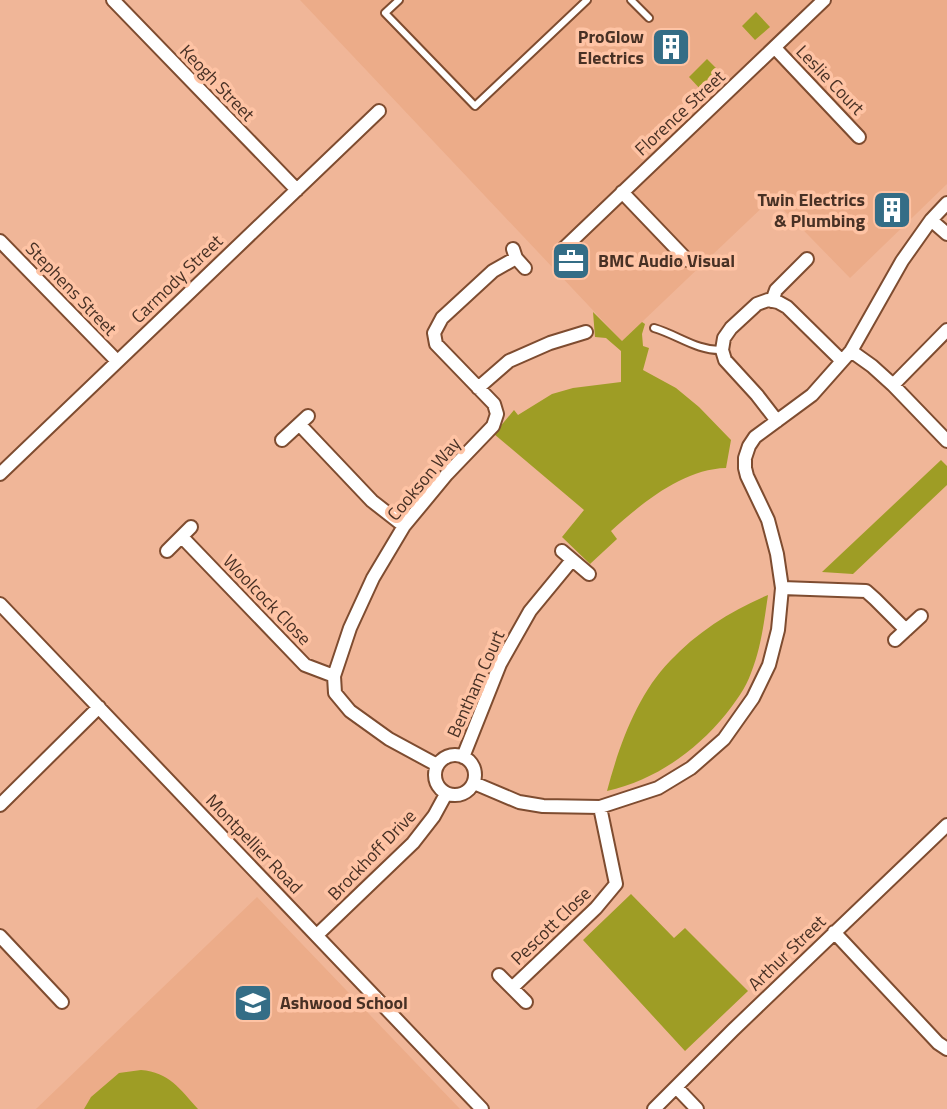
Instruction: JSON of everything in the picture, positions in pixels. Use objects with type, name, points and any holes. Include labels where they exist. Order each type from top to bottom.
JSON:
[{"type":"street","name":"Keogh Street","points":[[113,0],[296,190]]},
{"type":"street","name":"Florence Street","points":[[560,252],[824,0]]},
{"type":"street","name":"Leslie Court","points":[[775,48],[859,136]]},
{"type":"street","name":"Carmody Street","points":[[0,474],[379,111]]},
{"type":"street","points":[[622,192],[687,260]]},
{"type":"street","points":[[474,783],[519,802],[543,806],[600,807],[658,788],[691,768],[724,739],[753,698],[769,665],[778,630],[782,588],[768,520],[745,468],[749,446],[755,437],[812,395],[851,351],[902,261],[931,220],[947,203]]},
{"type":"street","points":[[931,220],[947,234]]},
{"type":"street","name":"Stephens Street","points":[[0,241],[117,361]]},
{"type":"street","name":"Cookson Way","points":[[334,676],[350,628],[373,578],[404,526],[447,474],[493,426],[497,414],[494,404],[436,344],[435,333],[442,318],[515,253],[525,268]]},
{"type":"street","points":[[772,301],[776,289],[807,259]]},
{"type":"street","points":[[777,422],[725,360],[722,350],[724,338],[731,328],[757,304],[768,300],[787,307],[842,362]]},
{"type":"street","points":[[893,385],[947,330]]},
{"type":"street","points":[[478,388],[509,361],[550,343],[586,332]]},
{"type":"street","points":[[851,351],[893,385],[947,441]]},
{"type":"street","points":[[282,440],[303,420],[372,501],[404,526]]},
{"type":"street","name":"Woolcock Close","points":[[167,551],[186,532],[305,665],[334,676]]},
{"type":"street","points":[[562,551],[589,574]]},
{"type":"street","name":"Bentham Court","points":[[463,757],[500,664],[530,611],[572,560]]},
{"type":"street","points":[[782,588],[866,591],[906,630]]},
{"type":"street","name":"Montpellier Road","points":[[0,604],[482,1109]]},
{"type":"street","points":[[895,640],[921,616]]},
{"type":"street","points":[[334,676],[335,693],[351,711],[389,738],[437,765]]},
{"type":"street","points":[[0,804],[99,707]]},
{"type":"street","points":[[448,756],[463,757],[474,768],[474,783],[462,794],[446,794],[439,789],[435,781],[437,765],[448,756]]},
{"type":"street","name":"Brockhoff Drive","points":[[317,935],[413,843],[434,816],[446,794]]},
{"type":"street","name":"Pescott Close","points":[[512,988],[596,908],[617,884],[600,807]]},
{"type":"street","name":"Arthur Street","points":[[654,1109],[947,825]]},
{"type":"street","points":[[834,932],[938,1043],[947,1049]]},
{"type":"street","points":[[0,936],[62,1002]]},
{"type":"street","name":"Pescott Close","points":[[499,975],[526,1002]]},
{"type":"street","points":[[676,1087],[697,1109]]},
{"type":"lane","points":[[399,0],[385,13],[475,106],[587,0]]},
{"type":"lane","points":[[631,0],[649,18]]},
{"type":"lane","points":[[654,328],[670,332],[697,346],[722,350]]},
{"type":"shaded area","points":[[300,0],[947,0],[947,184],[850,278],[772,198],[622,341]]},
{"type":"shaded area","points":[[756,12],[770,27],[755,40],[742,26]]},
{"type":"shaded area","points":[[707,59],[721,73],[702,91],[689,77]]},
{"type":"shaded area","points":[[593,312],[622,341],[642,322],[645,324],[643,346],[649,348],[643,370],[676,388],[731,440],[726,468],[694,474],[664,489],[611,531],[617,539],[590,564],[562,537],[584,510],[494,434],[514,410],[518,415],[552,394],[573,388],[621,382],[621,351],[606,338],[595,337]]},
{"type":"shaded area","points":[[941,460],[947,466],[947,485],[853,574],[822,572]]},
{"type":"shaded area","points":[[768,595],[762,635],[749,679],[726,714],[701,741],[673,763],[641,780],[607,791],[631,722],[658,675],[680,650],[703,631]]},
{"type":"shaded area","points":[[631,894],[674,938],[685,928],[748,991],[685,1051],[583,940]]},
{"type":"shaded area","name":"Ashwood School","points":[[257,897],[460,1109],[36,1109]]},
{"type":"shaded area","points":[[141,1070],[167,1078],[198,1109],[84,1109],[91,1097],[119,1073]]},
{"type":"place","name":"ProGlow Electrics","points":[[671,47]]},
{"type":"place","name":"Twin Electrics & Plumbing","points":[[892,210]]},
{"type":"place","name":"BMC Audio Visual","points":[[571,261]]},
{"type":"place","name":"Ashwood School","points":[[253,1003]]}]
